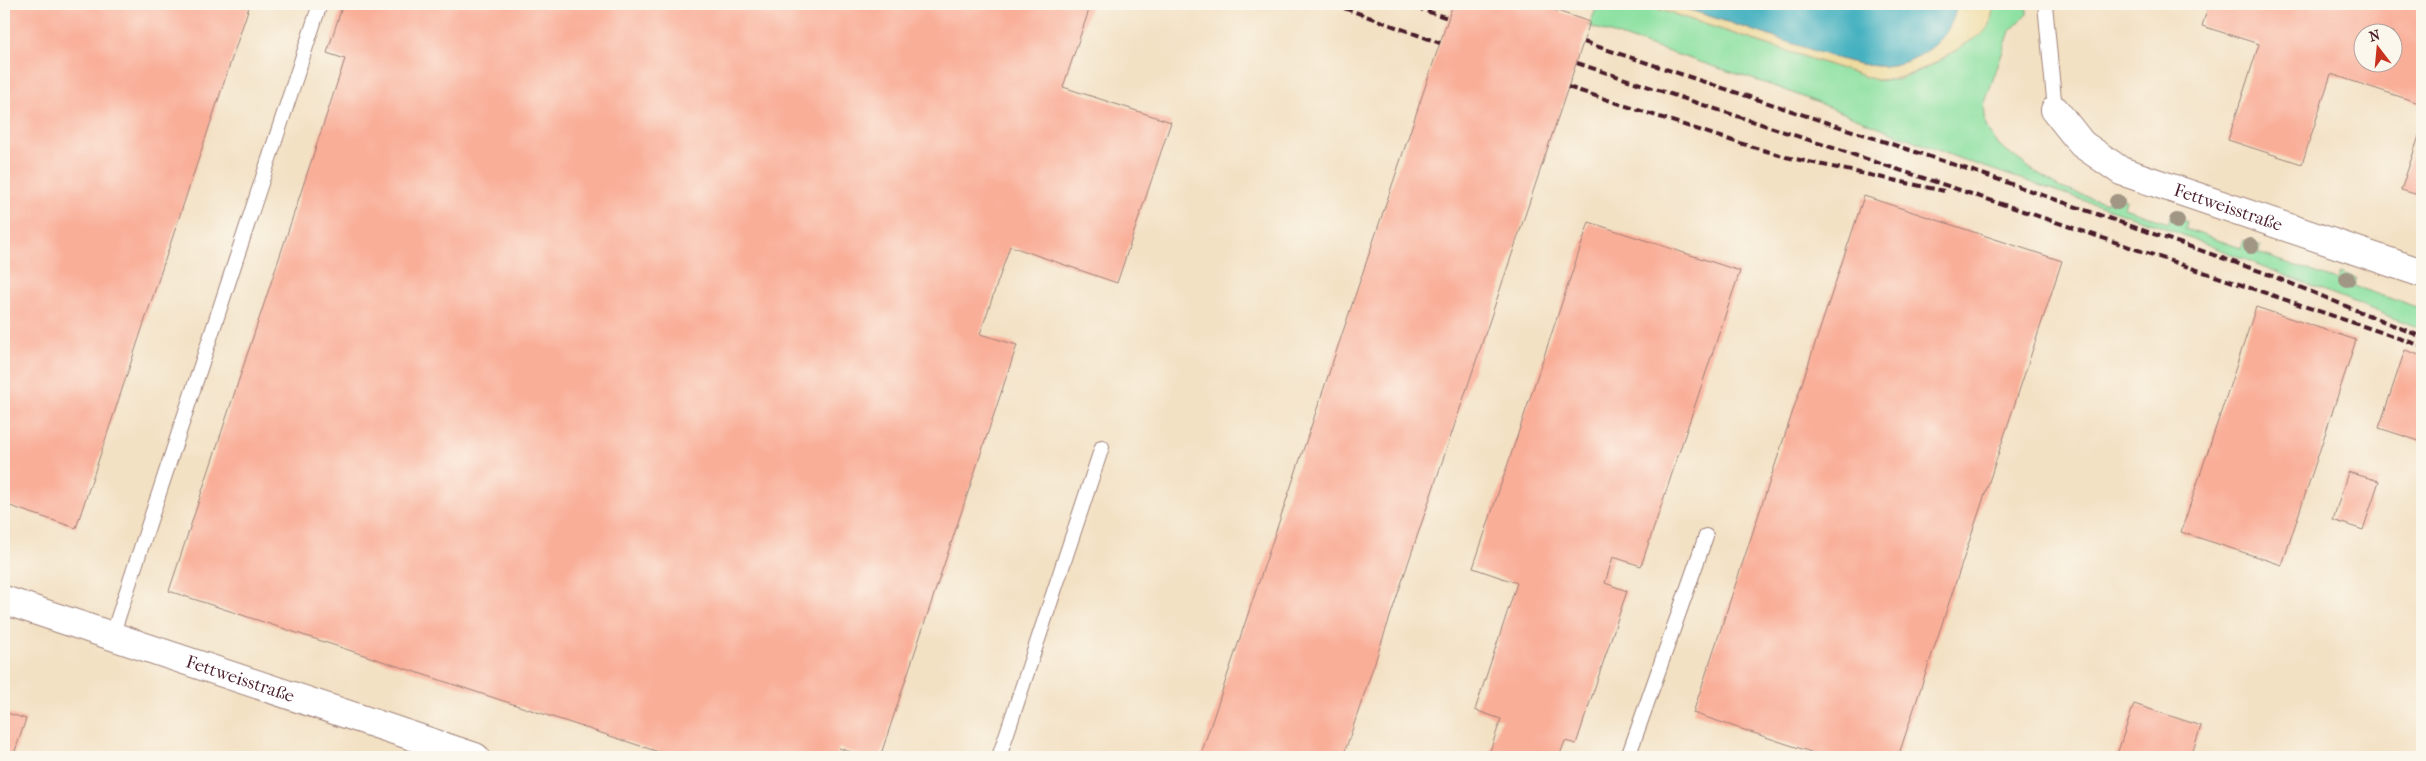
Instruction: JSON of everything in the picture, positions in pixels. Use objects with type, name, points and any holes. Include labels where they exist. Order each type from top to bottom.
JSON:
[{"type":"street","name":"Fettweisstraße","points":[[2054,110],[2082,144],[2120,171],[2422,273]]},
{"type":"street","name":"Fettweisstraße","points":[[4,600],[475,757]]},
{"type":"lane","points":[[112,636],[320,4]]},
{"type":"lane","points":[[2045,4],[2054,110]]},
{"type":"lane","points":[[999,757],[1102,447]]},
{"type":"lane","points":[[1628,757],[1706,536]]},
{"type":"green space","points":[[1598,4],[1643,4],[1876,80],[1896,80],[1935,64],[1963,45],[1985,25],[1992,15],[1994,4],[2027,4],[2027,14],[2010,31],[1984,105],[1986,126],[1999,145],[2036,173],[2061,188],[2107,203],[2110,195],[2126,200],[2124,208],[2168,223],[2171,215],[2187,221],[2185,229],[2241,248],[2244,240],[2260,246],[2258,253],[2337,280],[2340,272],[2356,278],[2354,286],[2422,309],[2422,329],[2160,226],[1958,158],[1780,88],[1589,26]]},
{"type":"sand","points":[[1643,4],[1671,4],[1837,58],[1878,66],[1904,62],[1917,57],[1929,49],[1948,29],[1956,4],[1994,4],[1990,25],[1982,34],[1919,71],[1906,76],[1876,80]]},
{"type":"water","points":[[1671,4],[1956,4],[1954,17],[1948,29],[1940,40],[1929,49],[1918,57],[1905,62],[1878,66],[1837,58]]},
{"type":"building","points":[[4,4],[250,4],[76,528],[4,504]]},
{"type":"building","points":[[343,4],[1091,4],[1063,87],[1171,122],[1117,283],[1010,246],[980,334],[1017,345],[880,757],[866,757],[839,748],[836,757],[674,757],[169,591],[345,59],[327,53]]},
{"type":"building","points":[[1453,4],[1536,4],[1590,22],[1343,757],[1200,757]]},
{"type":"building","points":[[2163,4],[2178,4],[2176,9]]},
{"type":"building","points":[[2209,4],[2422,4],[2422,104],[2331,74],[2302,164],[2228,140],[2259,44],[2202,26]]},
{"type":"building","points":[[2422,127],[2422,196],[2401,190]]},
{"type":"building","points":[[1864,196],[2062,261],[1898,757],[1826,757],[1693,713]]},
{"type":"building","points":[[1589,222],[1740,271],[1641,566],[1613,557],[1605,583],[1627,591],[1576,744],[1565,741],[1559,757],[1488,757],[1501,719],[1475,710],[1517,583],[1473,568]]},
{"type":"building","points":[[2256,307],[2356,340],[2282,565],[2181,532]]},
{"type":"building","points":[[2405,350],[2422,356],[2422,442],[2379,428]]},
{"type":"building","points":[[2348,472],[2379,481],[2363,530],[2333,520]]},
{"type":"building","points":[[2134,704],[2201,726],[2191,757],[2116,757]]},
{"type":"building","points":[[4,712],[26,719],[13,757],[4,757]]},
{"type":"railway","points":[[1333,4],[1440,43]]},
{"type":"railway","points":[[1404,4],[1448,18]]},
{"type":"railway","points":[[1584,42],[1994,178],[2265,273],[2422,337]]},
{"type":"railway","points":[[1577,63],[2422,346]]},
{"type":"railway","points":[[1568,87],[1786,157],[1944,191]]}]
